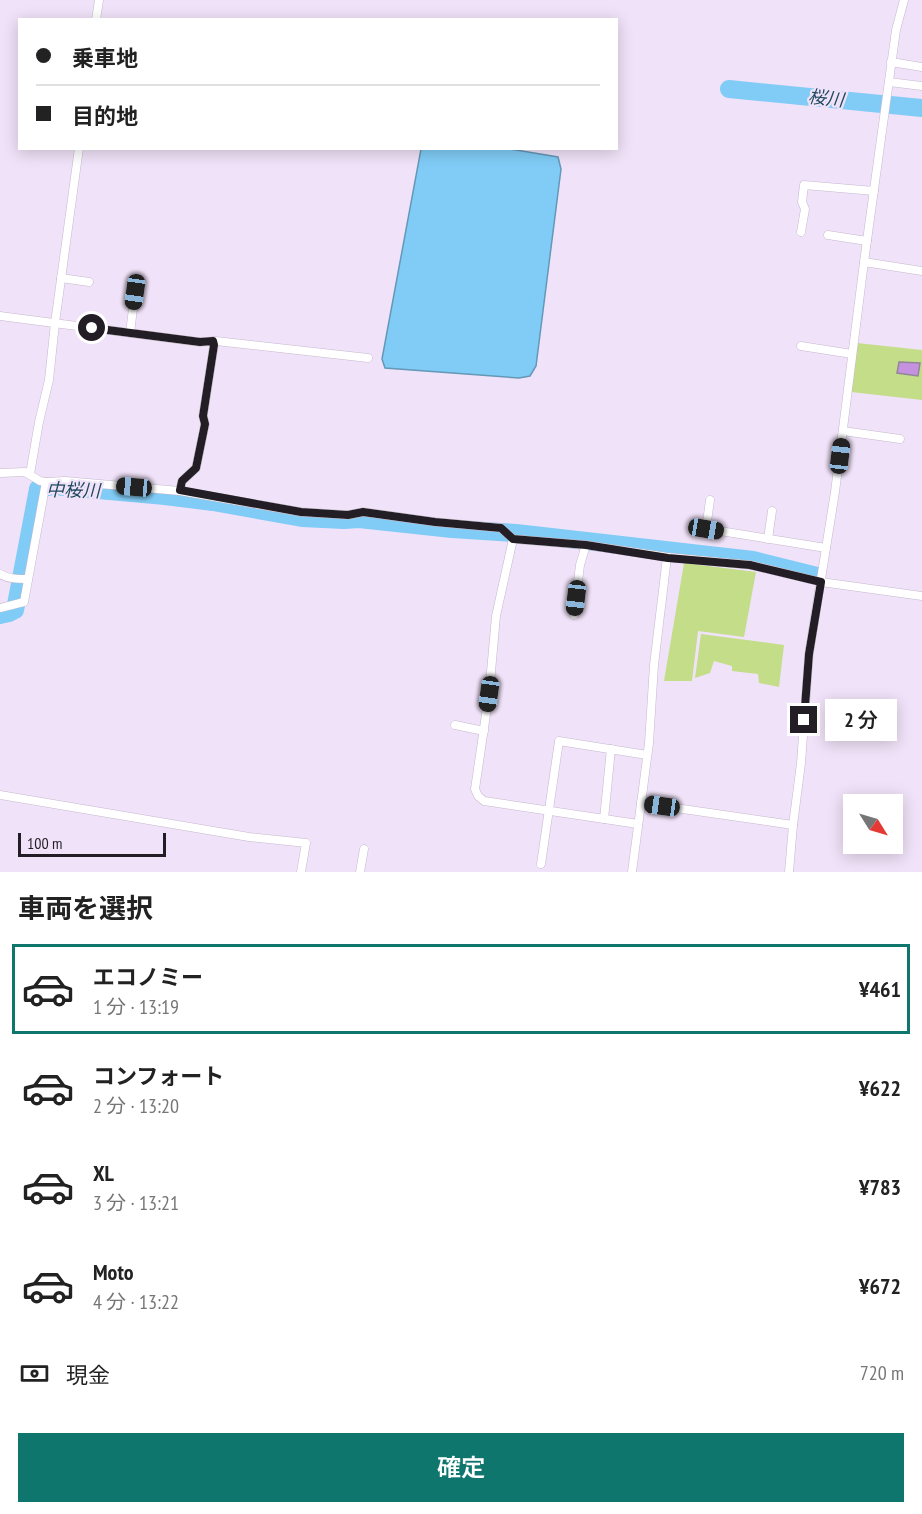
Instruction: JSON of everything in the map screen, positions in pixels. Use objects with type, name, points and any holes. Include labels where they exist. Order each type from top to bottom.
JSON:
[{"type":"street","points":[[96,18],[99,0]]},
{"type":"street","points":[[789,872],[801,764],[809,654],[843,431],[891,62],[904,0]]},
{"type":"street","points":[[891,62],[922,67]]},
{"type":"street","points":[[889,82],[922,86]]},
{"type":"street","points":[[30,474],[49,380],[79,150]]},
{"type":"street","points":[[801,232],[805,210],[802,202],[804,185],[874,190]]},
{"type":"street","points":[[828,235],[867,241]]},
{"type":"street","points":[[864,262],[922,271]]},
{"type":"street","points":[[61,278],[89,282]]},
{"type":"street","points":[[130,333],[135,292]]},
{"type":"street","points":[[0,316],[200,342],[213,341],[368,358]]},
{"type":"street","points":[[180,490],[182,481],[196,468],[205,424],[203,416],[213,341]]},
{"type":"street","points":[[801,346],[852,354]]},
{"type":"street","points":[[843,431],[900,438]]},
{"type":"street","points":[[0,473],[25,472],[45,486]]},
{"type":"street","points":[[45,486],[65,481],[180,490],[301,512],[348,515],[363,512],[501,528],[509,535],[668,558],[750,565],[821,582],[922,596]]},
{"type":"street","points":[[0,608],[24,602],[24,579],[45,486]]},
{"type":"street","points":[[706,529],[710,500]]},
{"type":"street","points":[[768,539],[772,511]]},
{"type":"street","points":[[695,527],[826,548]]},
{"type":"street","points":[[509,535],[496,616],[489,694],[475,789],[478,796],[484,801],[638,824]]},
{"type":"street","points":[[574,615],[580,565],[586,545]]},
{"type":"street","points":[[632,872],[668,558]]},
{"type":"street","points":[[0,574],[24,579]]},
{"type":"street","points":[[454,725],[484,731]]},
{"type":"street","points":[[541,864],[559,741],[647,755]]},
{"type":"street","points":[[604,819],[611,749]]},
{"type":"street","points":[[0,795],[249,837],[306,843],[301,872]]},
{"type":"street","points":[[641,803],[793,825]]},
{"type":"street","points":[[360,872],[364,849]]},
{"type":"green space","points":[[857,343],[922,350],[922,400],[851,392]]},
{"type":"green space","points":[[684,563],[756,572],[744,637],[698,631],[692,681],[664,681]]},
{"type":"green space","points":[[701,634],[784,645],[779,687],[759,683],[758,674],[732,671],[732,666],[714,661],[710,673],[695,678]]},
{"type":"water","points":[[421,150],[516,150],[558,157],[561,169],[536,366],[530,376],[519,378],[385,368],[382,359]]},
{"type":"building","points":[[899,362],[920,363],[918,376],[897,373]]},
{"type":"waterway","name":"桜川","points":[[729,89],[922,108]]},
{"type":"waterway","name":"中桜川","points":[[0,615],[15,610],[38,489],[54,486],[213,502],[302,518],[359,519],[516,533],[753,560],[817,576]]},
{"type":"route","points":[[92,328],[200,342],[213,341],[203,416],[205,424],[196,468],[184,478],[180,490],[301,512],[348,515],[363,512],[501,528],[513,539],[586,545],[668,558],[750,565],[821,582],[809,654],[804,720]]}]
